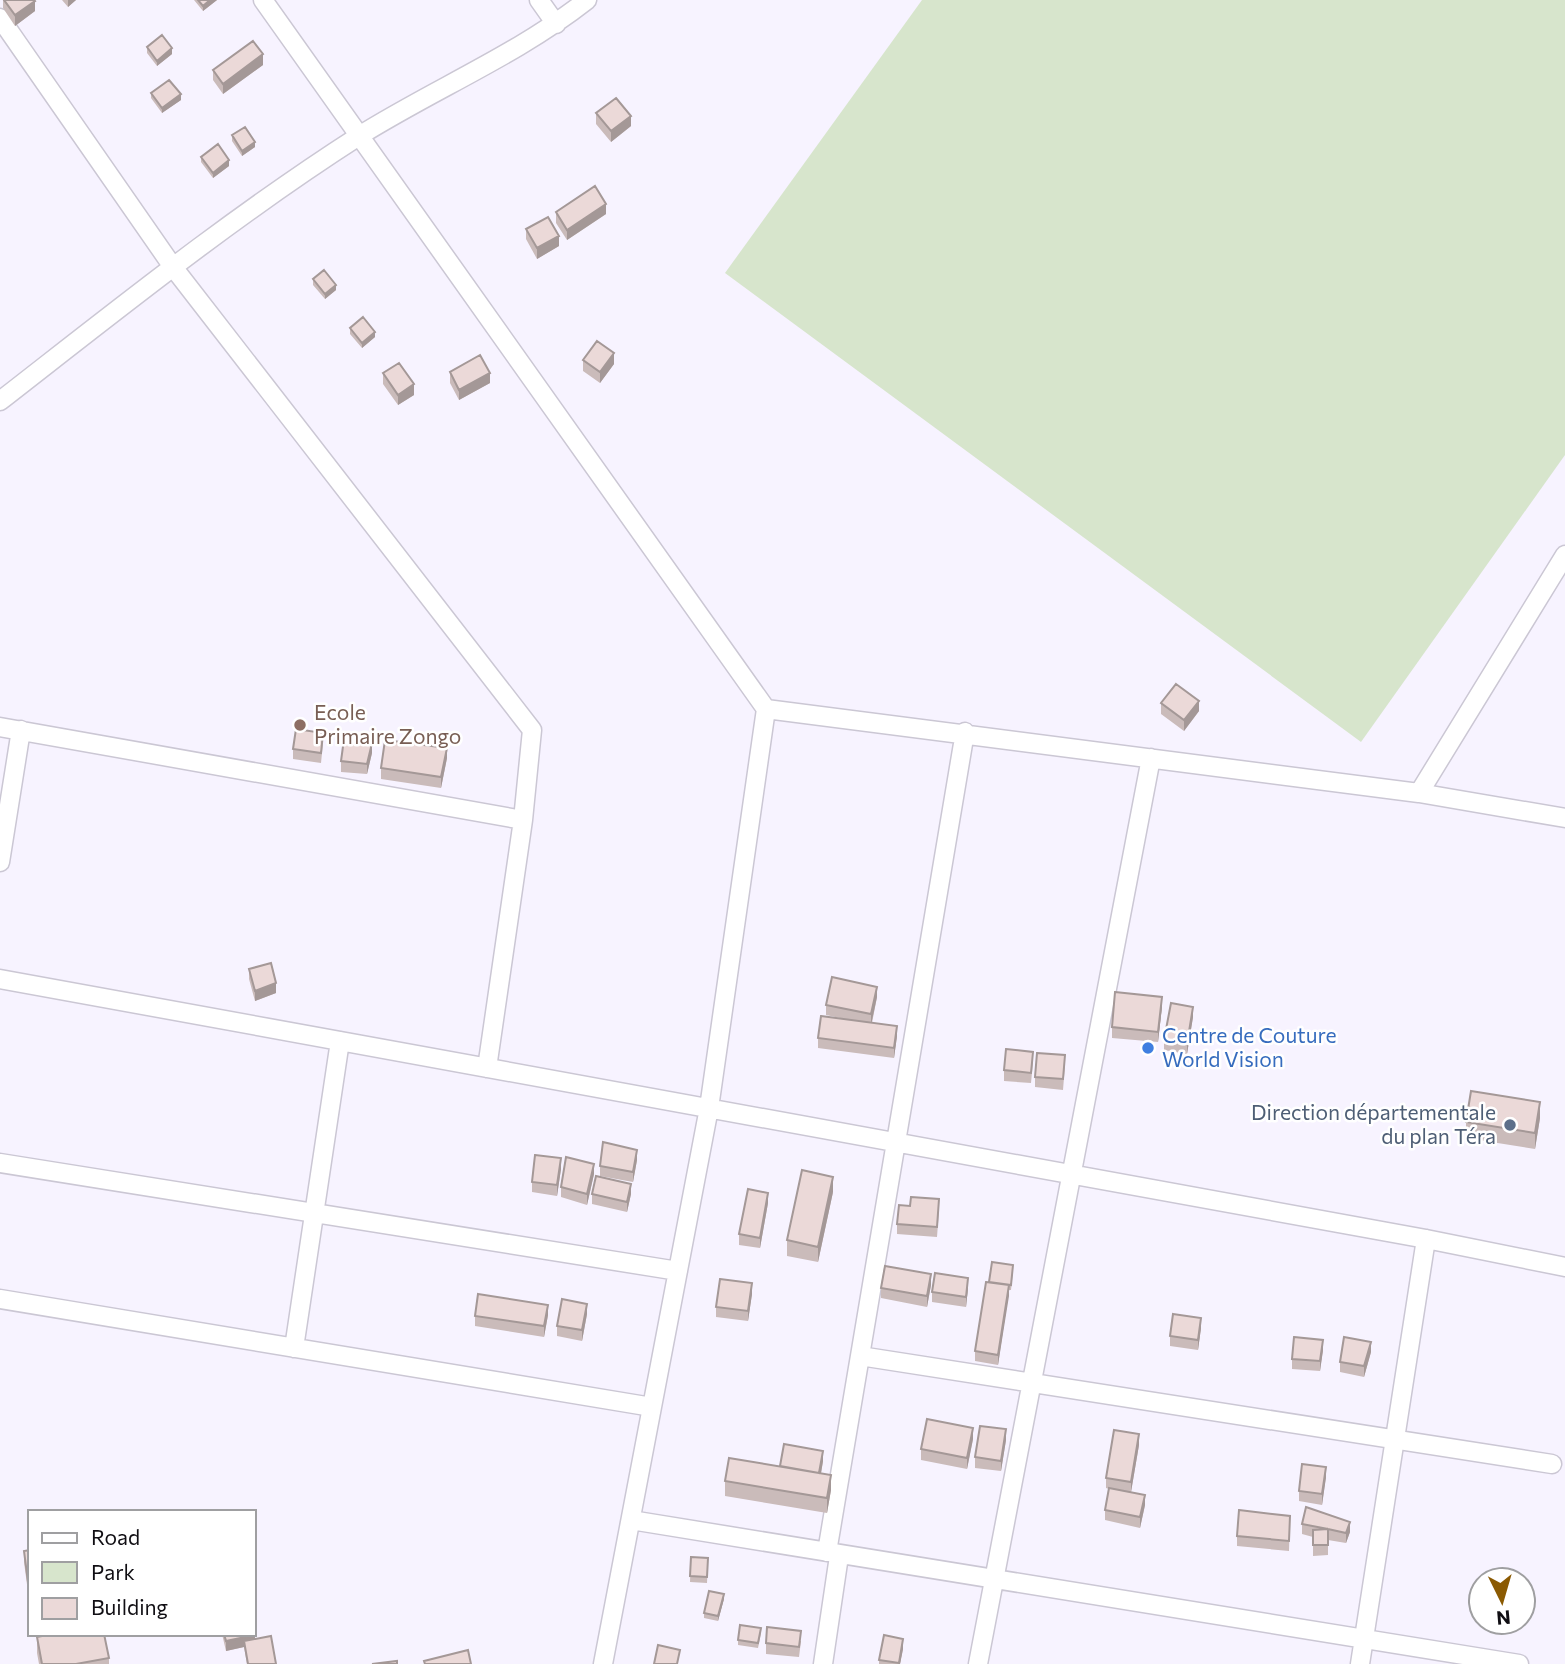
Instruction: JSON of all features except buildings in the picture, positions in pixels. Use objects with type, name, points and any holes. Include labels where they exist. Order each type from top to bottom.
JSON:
[{"type":"street","points":[[263,0],[766,709],[709,1108],[603,1664]]},
{"type":"street","points":[[539,0],[556,24]]},
{"type":"street","points":[[0,401],[173,267],[359,136],[556,24],[587,0]]},
{"type":"street","points":[[0,18],[173,267],[532,730],[523,820],[487,1068]]},
{"type":"street","points":[[1419,793],[1565,555]]},
{"type":"street","points":[[766,709],[965,732],[1419,793],[1565,818]]},
{"type":"street","points":[[0,727],[523,820]]},
{"type":"street","points":[[0,862],[21,730]]},
{"type":"street","points":[[823,1664],[833,1554],[860,1356],[965,732]]},
{"type":"street","points":[[978,1664],[1152,758]]},
{"type":"street","points":[[0,979],[1426,1238],[1565,1267]]},
{"type":"street","points":[[294,1348],[340,1041]]},
{"type":"street","points":[[0,1163],[678,1271]]},
{"type":"street","points":[[1360,1664],[1426,1238]]},
{"type":"street","points":[[0,1299],[652,1407]]},
{"type":"street","points":[[860,1356],[1552,1464]]},
{"type":"street","points":[[631,1520],[1520,1664]]},
{"type":"green space","points":[[922,0],[1565,0],[1565,455],[1361,742],[725,273]]},
{"type":"place","name":"Ecole Primaire Zongo","points":[[300,725]]},
{"type":"place","name":"Centre de Couture World Vision","points":[[1148,1048]]},
{"type":"place","name":"Direction départementale du plan Téra","points":[[1510,1125]]}]
